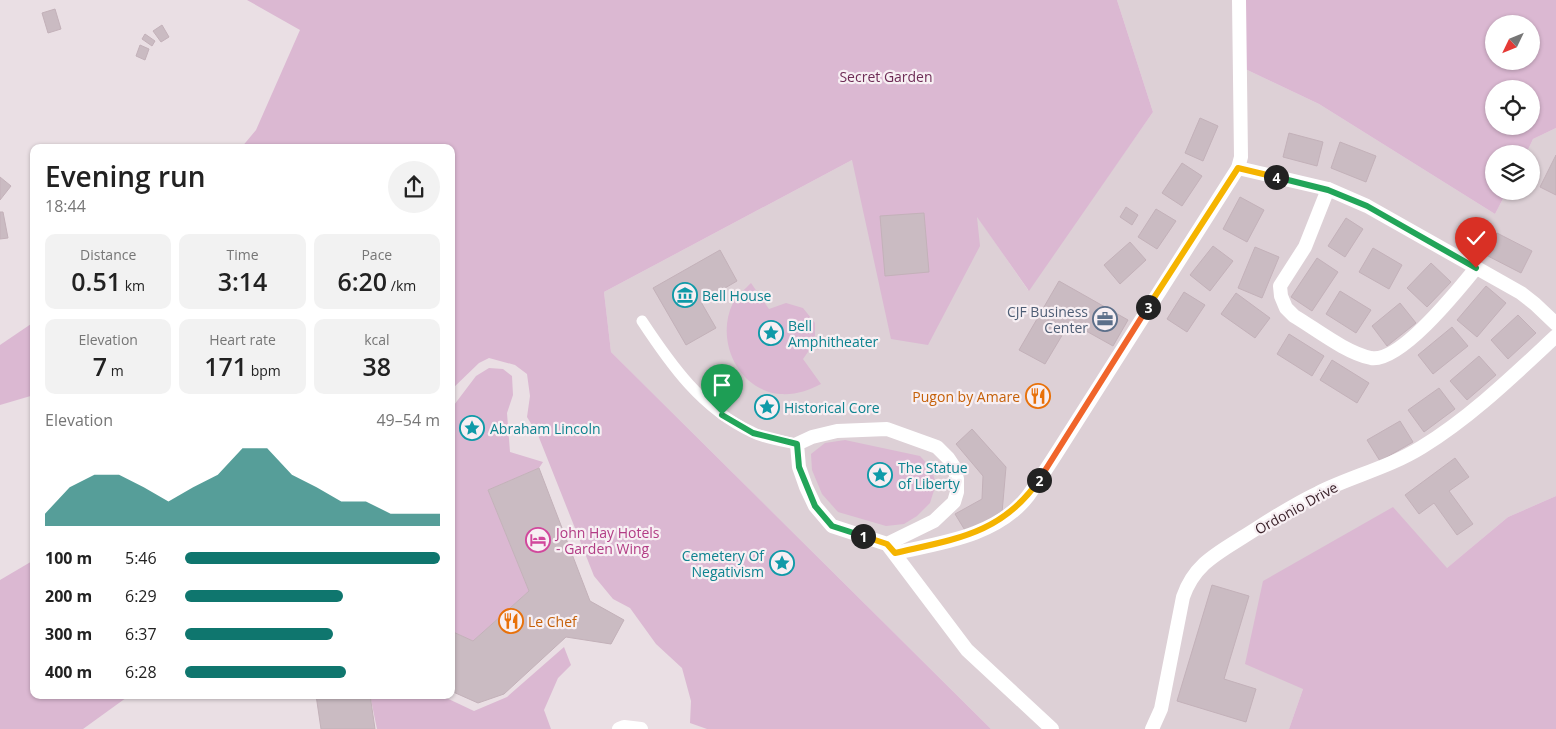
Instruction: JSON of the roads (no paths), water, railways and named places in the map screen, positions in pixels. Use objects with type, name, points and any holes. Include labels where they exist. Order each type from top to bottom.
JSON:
[{"type":"street","points":[[797,444],[799,467],[806,487],[815,506],[832,526],[891,548],[979,531],[999,521],[1027,496],[1238,168],[1241,157],[1239,0]]},
{"type":"street","points":[[1238,168],[1328,190],[1393,220],[1521,293],[1536,304],[1556,324]]},
{"type":"street","points":[[1328,190],[1305,247],[1280,286],[1281,296],[1286,308],[1294,316],[1359,354],[1374,358],[1386,356],[1397,349],[1429,323],[1476,268]]},
{"type":"street","points":[[642,321],[690,387],[722,415],[753,433],[797,444],[812,437],[837,430],[888,429],[937,447],[954,467],[957,479],[957,492],[954,502],[945,512],[891,548]]},
{"type":"street","name":"Ordonio Drive","points":[[1152,729],[1161,709],[1183,597],[1187,584],[1195,571],[1217,554],[1302,501],[1336,484],[1379,470],[1424,446],[1503,385],[1556,336]]},
{"type":"street","points":[[891,548],[967,650],[1052,729]]},
{"type":"street","points":[[619,729],[624,727],[641,729]]},
{"type":"place","name":"Bell House","points":[[685,295]]},
{"type":"place","name":"CJF Business Center","points":[[1105,319]]},
{"type":"place","name":"Bell Amphitheater","points":[[771,333]]},
{"type":"place","name":"Pugon by Amare","points":[[1038,396]]},
{"type":"place","name":"Historical Core","points":[[767,407]]},
{"type":"place","name":"Abraham Lincoln","points":[[472,428]]},
{"type":"place","name":"The Statue of Liberty","points":[[880,475]]},
{"type":"place","name":"John Hay Hotels - Garden Wing","points":[[538,540]]},
{"type":"place","name":"Cemetery Of Negativism","points":[[782,563]]},
{"type":"place","name":"Le Chef","points":[[511,621]]},
{"type":"park label","name":"Secret Garden","points":[[886,76]]}]
